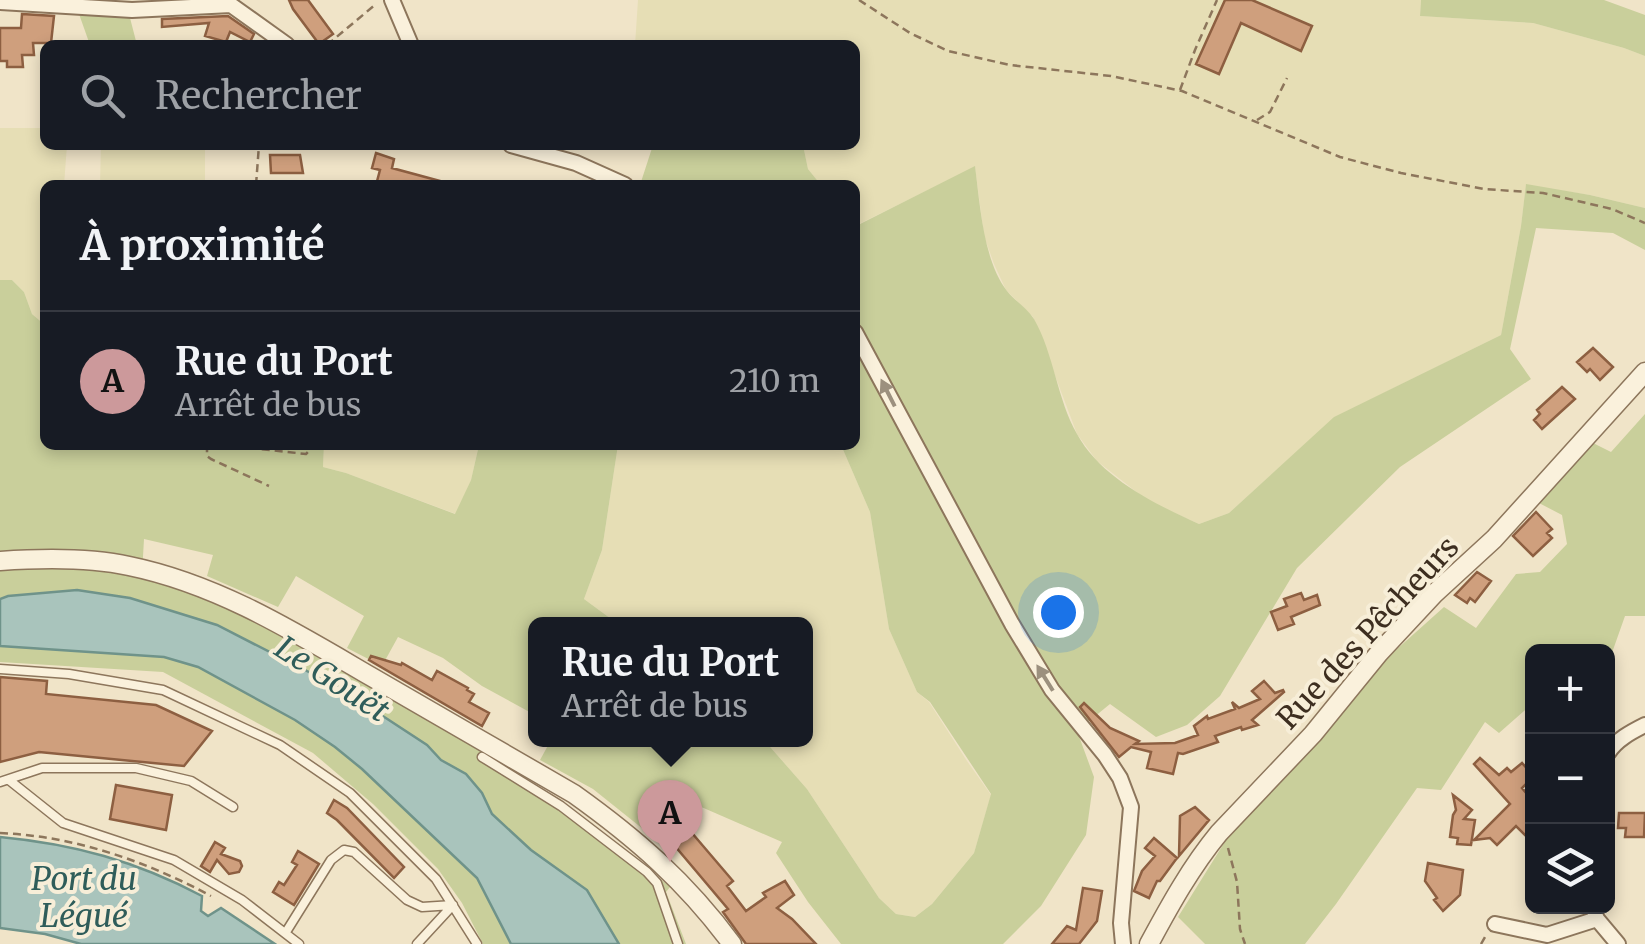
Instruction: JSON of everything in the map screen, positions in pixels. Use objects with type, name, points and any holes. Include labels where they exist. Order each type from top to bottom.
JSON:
[{"type":"street","points":[[392,0],[408,40]]},
{"type":"street","points":[[0,2],[132,10],[231,3],[277,40]]},
{"type":"street","points":[[528,150],[576,163],[614,180]]},
{"type":"street","points":[[860,341],[1012,624],[1052,690],[1120,778],[1131,807],[1123,944]]},
{"type":"street","name":"Rue des Pêcheurs","points":[[1149,944],[1204,850],[1313,734],[1379,652],[1494,539],[1645,372]]},
{"type":"street","points":[[0,561],[84,560],[128,566],[225,596],[282,624],[574,794],[664,865],[732,944]]},
{"type":"street","points":[[1615,745],[1645,725]]},
{"type":"street","points":[[1495,924],[1547,935],[1593,914]]},
{"type":"street","points":[[1596,914],[1618,944]]},
{"type":"lane","points":[[0,670],[69,674],[163,690],[280,745],[350,792],[436,879],[477,944]]},
{"type":"lane","points":[[482,757],[560,806],[647,872],[657,883],[678,944]]},
{"type":"lane","points":[[5,781],[42,768],[136,768],[191,781],[233,807]]},
{"type":"lane","points":[[5,781],[64,823],[174,860],[242,900],[300,944]]},
{"type":"lane","points":[[286,932],[331,860],[344,850],[354,852],[406,900],[422,907],[453,905]]},
{"type":"lane","points":[[418,944],[453,905]]},
{"type":"path","points":[[333,40],[381,0]]},
{"type":"path","points":[[858,0],[910,33],[948,51],[1010,65],[1111,76],[1182,91],[1340,157],[1484,189],[1543,193],[1612,208],[1645,223]]},
{"type":"path","points":[[1182,91],[1179,90],[1216,0]]},
{"type":"path","points":[[1256,120],[1270,112],[1287,78]]},
{"type":"path","points":[[256,180],[259,150]]},
{"type":"path","points":[[207,450],[211,459],[268,486]]},
{"type":"path","points":[[269,450],[306,454],[310,450]]},
{"type":"path","points":[[0,833],[78,844],[127,858],[220,902]]},
{"type":"path","points":[[1219,833],[1228,849],[1236,882],[1245,944]]},
{"type":"shaded area","points":[[638,0],[1421,0],[1420,16],[1533,23],[1645,56],[1645,208],[1526,185],[1501,335],[1335,417],[1229,513],[1199,524],[1148,501],[1097,461],[1077,434],[1033,317],[1006,290],[994,264],[984,236],[975,167],[860,224],[860,180],[817,180],[808,169],[804,150],[860,150],[860,40],[635,40]]},
{"type":"shaded area","points":[[0,128],[40,128],[40,150],[67,150],[64,180],[40,180],[40,321],[32,314],[24,292],[12,280],[0,280]]},
{"type":"shaded area","points":[[101,150],[205,150],[205,180],[100,180]]},
{"type":"shaded area","points":[[324,450],[478,450],[471,480],[456,514],[323,467]]},
{"type":"shaded area","points":[[617,450],[843,450],[870,512],[889,629],[917,692],[929,702],[991,795],[974,853],[932,904],[915,917],[896,914],[879,898],[807,789],[770,747],[813,747],[813,617],[608,617],[584,599],[602,550]]},
{"type":"green space","points":[[1421,0],[1604,0],[1645,15],[1645,56],[1533,23],[1420,16]]},
{"type":"green space","points":[[79,14],[129,14],[136,40],[88,40]]},
{"type":"green space","points":[[651,150],[804,150],[808,169],[817,180],[642,180]]},
{"type":"green space","points":[[975,166],[993,264],[1007,291],[1031,315],[1041,333],[1065,406],[1087,450],[1115,477],[1199,524],[1229,513],[1334,417],[1501,335],[1526,184],[1645,208],[1645,250],[1613,233],[1536,228],[1510,349],[1531,379],[1400,467],[1297,568],[1220,696],[1187,725],[1156,737],[1110,704],[1077,731],[1094,777],[1086,835],[1041,906],[1003,944],[841,944],[776,853],[782,842],[699,806],[653,837],[593,789],[540,760],[547,747],[770,747],[807,789],[879,898],[896,914],[915,917],[932,904],[974,853],[991,794],[930,702],[917,692],[889,629],[870,512],[843,450],[860,450],[860,224]]},
{"type":"green space","points":[[0,280],[12,280],[24,292],[32,314],[40,321],[40,450],[324,450],[323,467],[455,514],[471,480],[478,450],[617,450],[602,550],[584,599],[608,617],[528,617],[528,711],[482,686],[443,658],[398,637],[382,666],[347,648],[364,616],[296,576],[278,607],[207,576],[213,555],[144,539],[142,574],[187,588],[251,619],[499,760],[587,820],[670,887],[666,892],[686,944],[619,944],[587,890],[531,850],[492,814],[482,793],[466,774],[340,688],[217,625],[130,598],[77,590],[0,599]]},
{"type":"green space","points":[[1645,414],[1645,616],[1625,616],[1615,644],[1525,644],[1525,710],[1499,733],[1485,722],[1441,790],[1417,788],[1305,944],[1205,944],[1178,917],[1231,832],[1308,753],[1387,658],[1444,607],[1476,628],[1516,574],[1540,572],[1567,544],[1562,515],[1539,503],[1593,443],[1611,452]]},
{"type":"green space","points":[[0,646],[163,657],[198,667],[295,720],[362,769],[477,878],[511,944],[483,944],[462,903],[438,869],[373,804],[313,753],[163,672],[0,662]]},
{"type":"water","points":[[77,590],[130,598],[217,625],[340,688],[466,774],[482,793],[492,814],[531,850],[587,890],[619,944],[511,944],[477,878],[362,769],[295,720],[198,667],[164,657],[0,646],[0,599]]},
{"type":"water","name":"Port du Légué","points":[[0,837],[54,844],[153,873],[202,896],[201,911],[208,916],[221,908],[275,944],[81,944],[0,928]]},
{"type":"building","points":[[289,0],[308,0],[333,34],[316,40]]},
{"type":"building","points":[[1225,0],[1252,0],[1312,26],[1301,51],[1241,23],[1219,74],[1196,64]]},
{"type":"building","points":[[22,14],[54,16],[51,40],[33,43],[34,55],[22,55],[23,67],[7,67],[7,61],[0,61],[0,28],[21,28]]},
{"type":"building","points":[[228,16],[254,34],[246,40],[230,32],[227,40],[219,40],[205,36],[209,23],[162,27],[162,19]]},
{"type":"building","points":[[376,153],[394,159],[392,168],[436,180],[377,180],[380,170],[372,168]]},
{"type":"building","points":[[270,155],[300,155],[303,173],[271,173]]},
{"type":"building","points":[[1593,348],[1613,367],[1600,380],[1577,362]]},
{"type":"building","points":[[1562,387],[1575,399],[1542,429],[1534,420],[1540,414],[1537,410]]},
{"type":"building","points":[[1536,512],[1552,529],[1547,533],[1552,538],[1533,556],[1513,536]]},
{"type":"building","points":[[1477,572],[1491,581],[1475,602],[1470,598],[1467,603],[1455,595]]},
{"type":"building","points":[[1301,593],[1304,600],[1317,595],[1320,605],[1291,617],[1294,624],[1278,630],[1271,612],[1287,606],[1284,599]]},
{"type":"building","points":[[371,656],[402,663],[432,680],[437,671],[468,688],[474,694],[469,702],[489,713],[482,726],[369,660]]},
{"type":"building","points":[[0,677],[47,681],[46,694],[156,705],[212,731],[184,766],[39,752],[0,762]]},
{"type":"building","points":[[1264,681],[1275,693],[1284,692],[1252,720],[1258,725],[1215,736],[1218,742],[1178,753],[1173,774],[1147,768],[1151,752],[1131,747],[1119,757],[1080,707],[1084,703],[1110,728],[1139,741],[1135,744],[1175,743],[1198,735],[1194,726],[1207,716],[1208,719],[1235,709],[1232,702],[1239,708],[1260,699],[1252,691]]},
{"type":"building","points":[[1480,758],[1499,775],[1507,768],[1511,772],[1522,763],[1525,766],[1522,788],[1525,835],[1516,826],[1497,845],[1490,838],[1474,840],[1510,804],[1474,764]]},
{"type":"building","points":[[116,785],[172,795],[166,830],[110,819]]},
{"type":"building","points":[[1453,795],[1472,810],[1464,819],[1475,820],[1471,845],[1457,844],[1458,838],[1450,837],[1456,810]]},
{"type":"building","points":[[334,800],[347,808],[404,867],[394,878],[327,813]]},
{"type":"building","points":[[1195,807],[1209,820],[1179,856],[1180,816]]},
{"type":"building","points":[[1619,813],[1645,813],[1644,837],[1625,837],[1626,828],[1618,828]]},
{"type":"building","points":[[686,826],[733,881],[727,886],[746,911],[766,897],[763,893],[785,881],[794,895],[777,908],[816,944],[746,944],[723,912],[728,909],[669,839]]},
{"type":"building","points":[[1154,838],[1177,858],[1157,881],[1149,898],[1134,891],[1142,871],[1155,856],[1145,848]]},
{"type":"building","points":[[215,842],[225,848],[221,854],[240,861],[239,872],[229,874],[217,860],[210,872],[201,866]]},
{"type":"building","points":[[298,851],[319,864],[294,905],[273,892],[279,882],[284,885],[297,865],[292,862]]},
{"type":"building","points":[[1428,863],[1463,870],[1460,895],[1443,911],[1425,881]]},
{"type":"building","points":[[1083,888],[1102,891],[1097,921],[1079,944],[1052,944],[1067,926],[1076,930]]},
{"type":"place","name":"Rue du Port","points":[[670,862]]},
{"type":"water label","name":"Le Gouët","points":[[332,679]]}]
